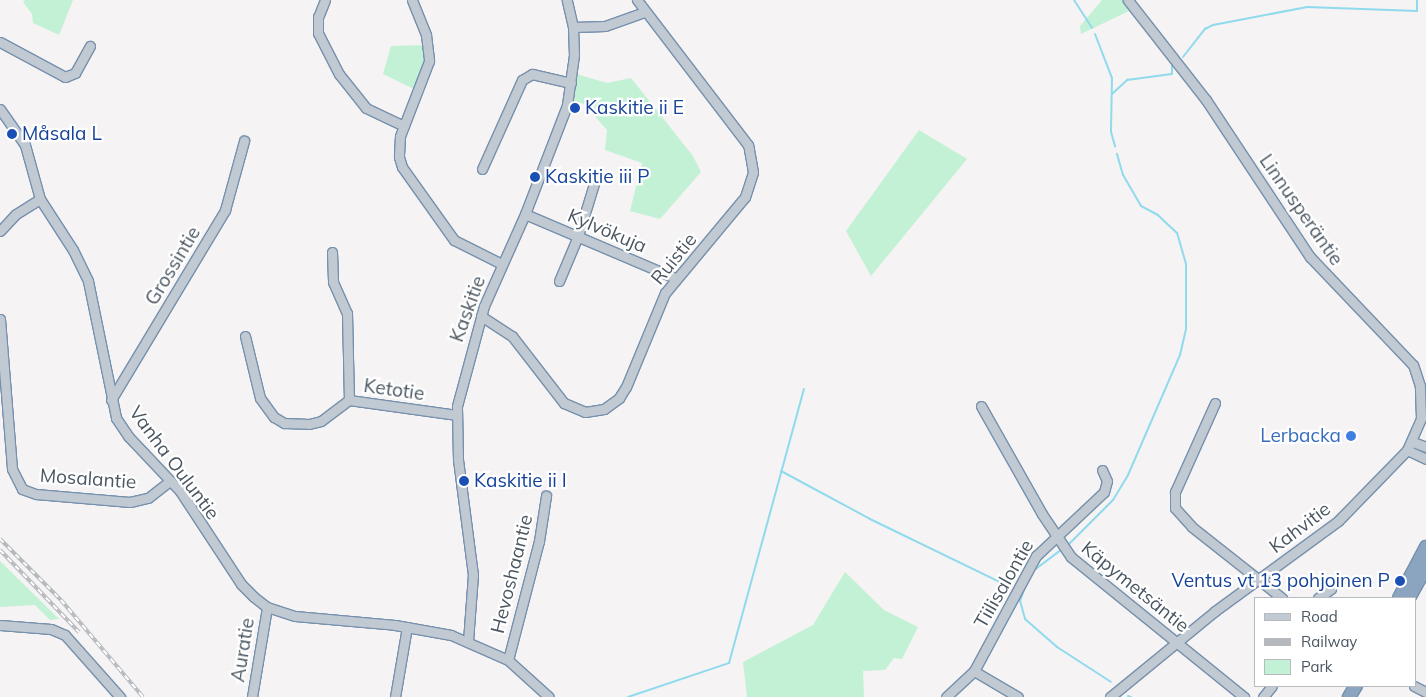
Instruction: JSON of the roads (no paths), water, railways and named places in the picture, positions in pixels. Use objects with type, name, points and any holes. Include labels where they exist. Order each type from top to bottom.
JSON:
[{"type":"highway","points":[[1399,597],[1426,547]]},
{"type":"highway","points":[[1410,597],[1426,567]]},
{"type":"street","points":[[324,0],[318,17],[318,33],[339,74],[366,108],[404,126]]},
{"type":"street","points":[[412,0],[426,34],[429,61],[398,146],[402,167],[436,218],[460,245],[502,264]]},
{"type":"street","name":"Kaskitie","points":[[468,641],[473,575],[458,460],[457,415],[461,387],[481,316],[525,214],[567,105],[571,83],[573,27],[567,0]]},
{"type":"street","name":"Ruistie","points":[[481,316],[512,336],[560,399],[578,410],[594,412],[612,404],[626,387],[660,304],[675,278],[745,197],[750,186],[753,159],[742,134],[644,12],[637,0]]},
{"type":"street","name":"Linnusperäntie","points":[[1128,0],[1206,100],[1310,258],[1412,366],[1420,386],[1421,418],[1413,442],[1407,450]]},
{"type":"street","points":[[573,27],[605,26],[644,12]]},
{"type":"street","points":[[0,42],[65,77],[75,73],[90,46]]},
{"type":"street","points":[[482,169],[522,80],[532,74],[571,83]]},
{"type":"street","name":"Vanha Ouluntie","points":[[0,109],[25,145],[40,199],[73,250],[88,281],[116,418],[128,436],[170,481],[241,584],[267,607],[295,616],[438,631],[468,641],[508,660],[550,697]]},
{"type":"street","name":"Grossintie","points":[[111,400],[225,210],[244,142]]},
{"type":"street","points":[[559,281],[578,236],[597,174]]},
{"type":"street","points":[[0,231],[16,214],[40,199]]},
{"type":"street","name":"Kylvökuja","points":[[525,214],[675,278]]},
{"type":"street","points":[[332,252],[333,282],[347,314],[348,400]]},
{"type":"street","name":"Mosalantie","points":[[0,319],[12,470],[22,489],[36,494],[130,502],[148,498],[170,481]]},
{"type":"street","name":"Ketotie","points":[[244,336],[260,398],[274,417],[284,423],[309,424],[334,413],[348,400],[457,415]]},
{"type":"street","points":[[1215,403],[1175,492],[1175,508],[1192,527],[1281,597]]},
{"type":"street","name":"Käpymetsäntie","points":[[981,406],[1055,535],[1071,557],[1244,697]]},
{"type":"street","points":[[1413,442],[1426,447]]},
{"type":"street","points":[[1407,450],[1426,459]]},
{"type":"street","name":"Kahvitie","points":[[1110,697],[1176,641],[1258,578],[1338,521],[1407,450]]},
{"type":"street","name":"Tiilisalontie","points":[[946,697],[974,671],[1023,575],[1055,535],[1104,492],[1107,481],[1102,470]]},
{"type":"street","name":"Hevoshaantie","points":[[508,660],[539,541],[546,496]]},
{"type":"street","points":[[1319,597],[1331,589]]},
{"type":"street","name":"Auratie","points":[[252,697],[267,607]]},
{"type":"street","points":[[0,624],[51,629],[65,635],[120,697]]},
{"type":"street","points":[[395,697],[407,627]]},
{"type":"street","points":[[974,671],[1018,697]]},
{"type":"street","points":[[1263,697],[1271,687]]},
{"type":"waterway","points":[[1074,0],[1092,28]]},
{"type":"waterway","points":[[1183,57],[1205,29],[1213,25],[1307,7],[1417,11],[1417,0]]},
{"type":"waterway","points":[[1095,34],[1112,78],[1111,132],[1115,146]]},
{"type":"waterway","points":[[1112,94],[1127,80],[1172,74],[1172,65]]},
{"type":"waterway","points":[[1067,546],[1113,500],[1128,475],[1180,355],[1186,328],[1186,264],[1177,233],[1158,215],[1141,206],[1123,175],[1117,154]]},
{"type":"waterway","points":[[628,697],[729,663],[804,389]]},
{"type":"waterway","points":[[781,471],[870,519],[1010,587]]},
{"type":"waterway","points":[[1033,571],[1063,548]]},
{"type":"waterway","points":[[1026,584],[1020,601],[1025,619],[1057,647],[1111,682]]},
{"type":"railway","points":[[0,539],[61,600],[143,697]]},
{"type":"railway","points":[[0,550],[79,632]]},
{"type":"place","name":"Kaskitie ii E","points":[[575,108]]},
{"type":"place","name":"Måsala L","points":[[12,134]]},
{"type":"place","name":"Kaskitie iii P","points":[[535,177]]},
{"type":"place","name":"Lerbacka","points":[[1351,436]]},
{"type":"place","name":"Kaskitie ii I","points":[[464,481]]},
{"type":"place","name":"Ventus vt 13 pohjoinen P","points":[[1400,581]]}]
